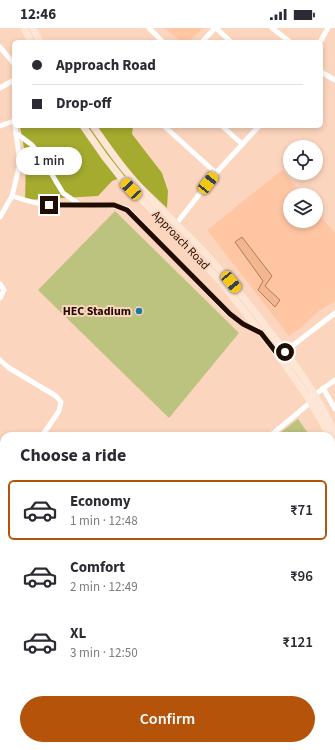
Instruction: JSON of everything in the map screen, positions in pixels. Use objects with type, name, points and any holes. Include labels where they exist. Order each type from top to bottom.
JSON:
[{"type":"street","points":[[24,28],[30,40]]},
{"type":"street","points":[[33,28],[39,40]]},
{"type":"street","points":[[149,28],[161,40]]},
{"type":"street","points":[[204,40],[215,28],[230,40]]},
{"type":"street","points":[[272,28],[287,40]]},
{"type":"street","points":[[321,40],[328,28]]},
{"type":"street","points":[[0,47],[12,62]]},
{"type":"street","points":[[323,73],[335,80]]},
{"type":"street","points":[[0,88],[12,81]]},
{"type":"street","points":[[0,126],[12,122]]},
{"type":"street","points":[[0,217],[12,196],[20,163],[15,128]]},
{"type":"street","name":"Approach Road","points":[[84,128],[122,179],[222,283],[328,418],[334,432]]},
{"type":"street","name":"Approach Road","points":[[94,128],[131,178],[205,253],[231,282],[285,352],[328,432]]},
{"type":"street","points":[[166,128],[216,173]]},
{"type":"street","points":[[224,128],[242,144]]},
{"type":"street","points":[[176,224],[216,173],[257,128]]},
{"type":"street","points":[[16,133],[32,145],[42,158],[63,193],[80,204]]},
{"type":"street","points":[[12,196],[30,202],[49,205],[114,205],[127,210],[230,314],[243,324],[261,333]]},
{"type":"street","points":[[0,284],[4,290],[0,298]]},
{"type":"street","points":[[279,356],[335,313]]},
{"type":"street","points":[[0,360],[9,368],[56,396],[61,402],[59,411],[45,432]]},
{"type":"street","points":[[274,432],[311,398],[335,380]]},
{"type":"street","points":[[323,388],[335,409]]},
{"type":"shaded area","points":[[165,28],[203,28],[190,40],[179,40]]},
{"type":"shaded area","points":[[20,128],[133,128],[132,134],[162,173],[168,191],[167,208],[131,174],[112,181],[98,196],[25,200],[26,159]]},
{"type":"shaded area","points":[[282,170],[283,180],[290,180],[297,188],[283,188],[283,228],[323,228],[323,219],[335,233],[335,301],[319,311],[302,327],[289,336],[207,230]]},
{"type":"green space","name":"HEC Stadium","points":[[115,211],[239,333],[169,418],[38,290]]},
{"type":"green space","points":[[298,419],[307,432],[281,432]]},
{"type":"building","points":[[242,237],[272,276],[265,286],[280,300],[275,307],[258,290],[263,281],[235,242]]},
{"type":"place","name":"HEC Stadium","points":[[139,311]]},
{"type":"route","points":[[49,205],[114,205],[127,210],[183,265],[205,291],[230,314],[243,324],[261,333],[279,356],[285,352]]}]
